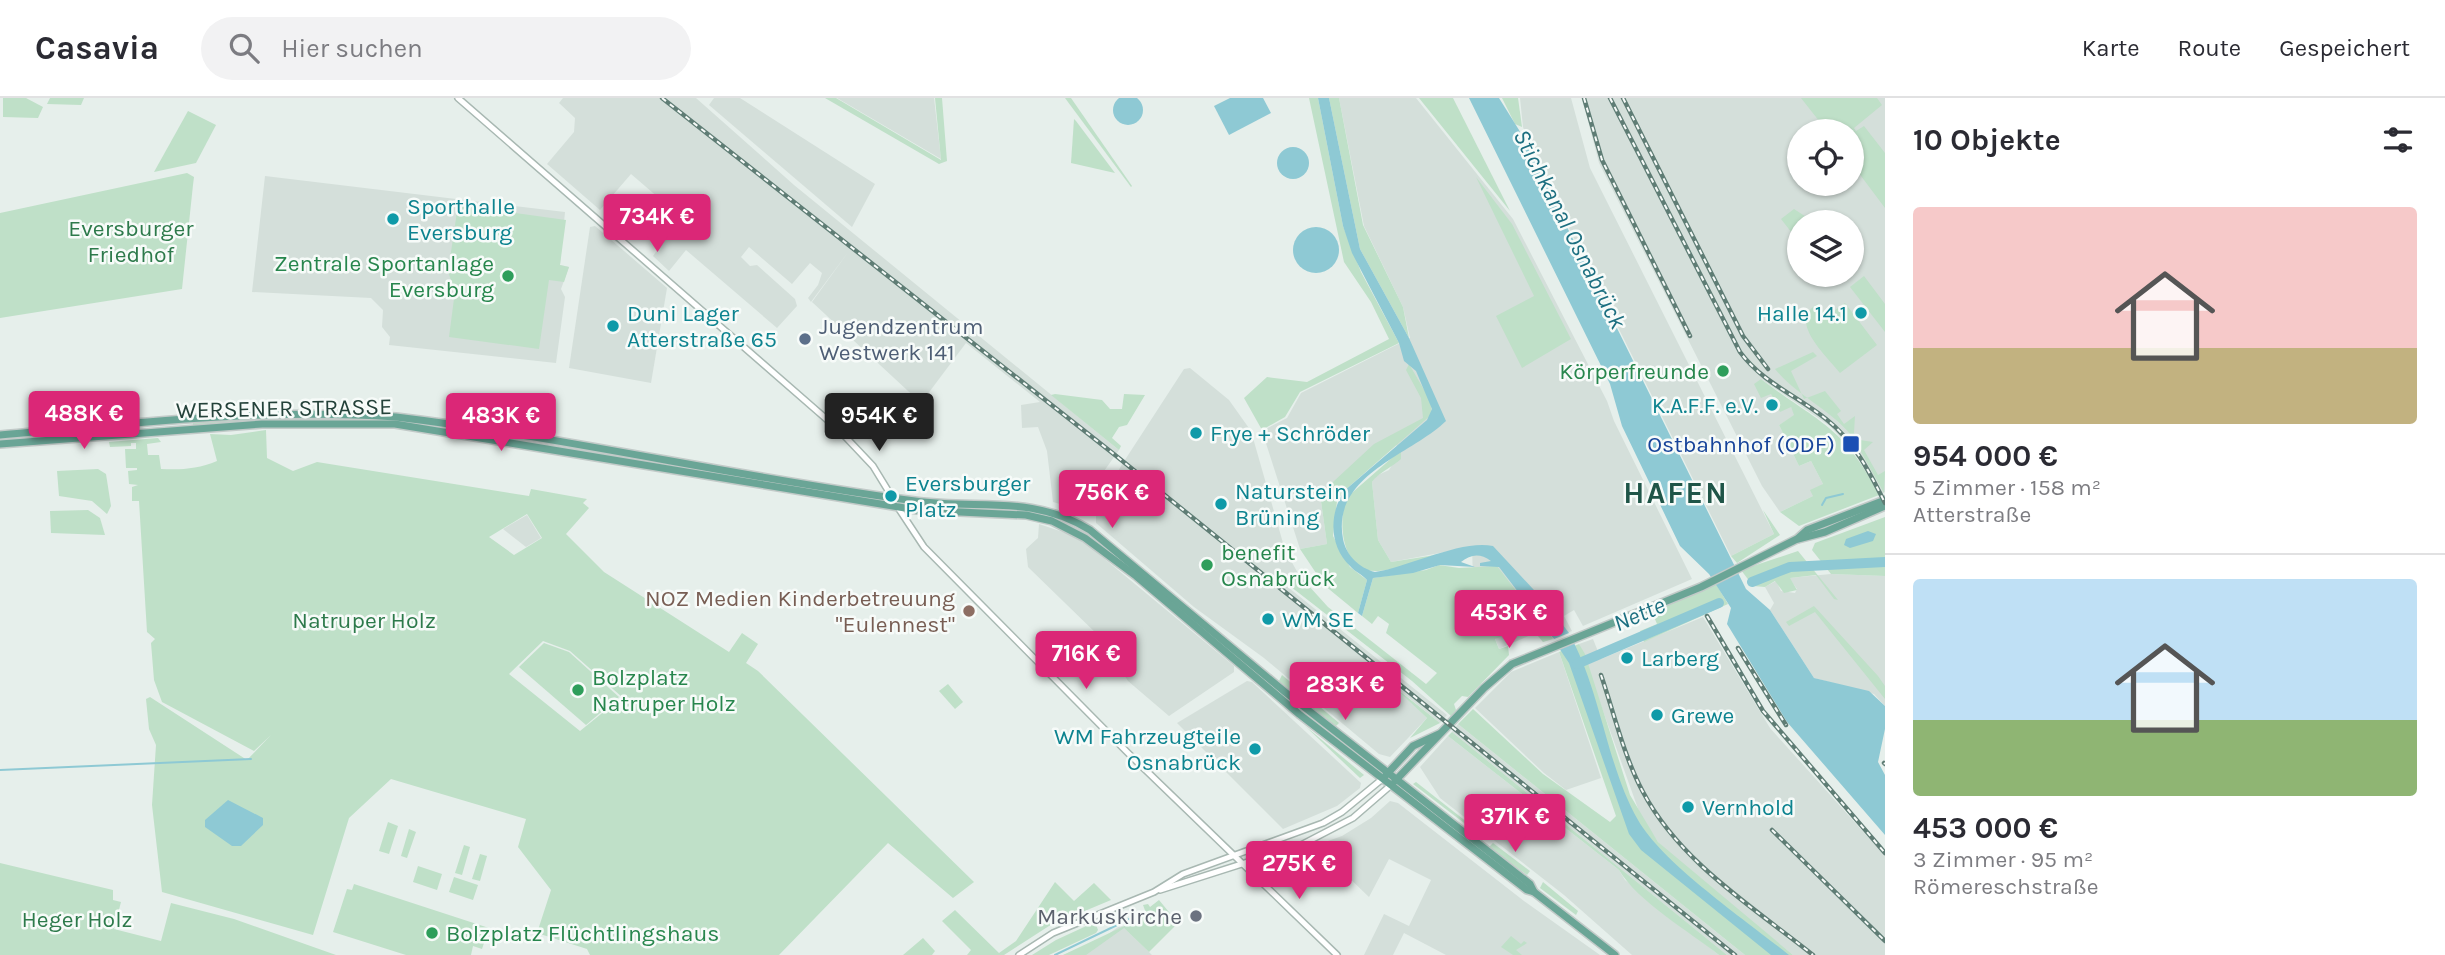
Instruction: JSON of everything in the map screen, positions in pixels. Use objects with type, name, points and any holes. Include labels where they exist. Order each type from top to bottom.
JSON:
[{"type":"main road","name":"WERSENER STRASSE","points":[[0,435],[174,420],[328,415],[388,416],[892,498],[943,504],[1025,505],[1067,518],[1090,530],[1253,669]]},
{"type":"main road","name":"WERSENER STRASSE","points":[[0,444],[253,424],[377,422],[550,447],[898,507],[1026,515],[1064,525],[1136,576],[1253,669]]},
{"type":"main road","points":[[1390,786],[1506,668],[1710,583],[1738,566],[1797,539],[1807,530],[1885,500]]},
{"type":"main road","points":[[1797,539],[1810,538],[1885,506]]},
{"type":"main road","points":[[1253,669],[1531,884],[1534,892]]},
{"type":"main road","points":[[1253,669],[1381,780],[1615,955]]},
{"type":"main road","points":[[1381,780],[1413,746],[1440,734]]},
{"type":"street","points":[[458,98],[839,430],[873,466],[924,547],[1128,753],[1337,955]]},
{"type":"street","points":[[1154,892],[1182,874],[1323,823],[1342,812],[1381,780]]},
{"type":"street","points":[[1019,955],[1076,921],[1154,892],[1244,865],[1329,832],[1361,813],[1390,786]]},
{"type":"shaded area","points":[[563,98],[696,98],[794,185],[1119,450],[1080,505],[1070,507],[1053,502],[1047,451],[1038,427],[1022,428],[1021,405],[1040,402],[966,343],[921,403],[812,302],[849,251],[811,302],[808,298],[818,285],[822,273],[810,263],[792,284],[749,247],[741,257],[750,266],[757,265],[795,299],[797,306],[777,328],[686,250],[669,271],[653,256],[681,217],[631,174],[600,210],[547,164],[574,132],[575,118],[559,103]]},
{"type":"shaded area","points":[[714,98],[740,98],[875,184],[852,227],[709,105]]},
{"type":"shaded area","points":[[837,98],[934,98],[941,159]]},
{"type":"shaded area","points":[[1339,98],[1416,98],[1513,219],[1607,401],[1614,421],[1692,579],[1583,626],[1574,610],[1564,616],[1572,631],[1543,642],[1535,633],[1499,649],[1473,580],[1472,547],[1391,562],[1378,540],[1372,482],[1376,476],[1389,470],[1401,450],[1388,437],[1320,494],[1327,544],[1300,549],[1262,431],[1287,418],[1301,393],[1410,338],[1403,307],[1364,226]]},
{"type":"shaded area","points":[[1520,98],[1571,98],[1590,168],[1774,534],[1731,556],[1532,153],[1523,127]]},
{"type":"shaded area","points":[[1582,98],[1885,98],[1885,492],[1879,495],[1857,456],[1830,426],[1761,379],[1771,394],[1791,407],[1795,415],[1779,425],[1799,466],[1811,461],[1823,484],[1813,496],[1780,512],[1762,486],[1599,163]]},
{"type":"shaded area","points":[[265,176],[565,212],[560,265],[569,267],[561,289],[565,297],[556,363],[389,345],[390,337],[382,327],[383,310],[371,298],[252,292]]},
{"type":"shaded area","points":[[595,226],[667,288],[651,383],[569,368],[590,227]]},
{"type":"shaded area","points":[[1190,368],[1229,400],[1251,431],[1285,550],[1299,575],[1284,584],[1447,715],[1440,723],[1394,686],[1427,718],[1390,757],[1379,754],[1264,658],[1194,607],[1096,523],[1096,512],[1121,466],[1184,369]]},
{"type":"shaded area","points":[[527,515],[541,538],[526,547],[503,529]]},
{"type":"shaded area","points":[[1039,524],[1066,533],[1089,546],[1234,666],[1234,672],[1169,716],[1128,681],[1100,637],[1028,567],[1026,549],[1038,538]]},
{"type":"shaded area","points":[[1831,574],[1885,576],[1885,706],[1874,694],[1814,678],[1770,610],[1774,603],[1765,587],[1776,581],[1781,591],[1795,593],[1797,589],[1789,578]]},
{"type":"shaded area","points":[[1703,617],[1770,728],[1885,856],[1885,955],[1793,955],[1682,866],[1658,842],[1641,817],[1579,644],[1593,639],[1601,659]]},
{"type":"shaded area","points":[[1559,652],[1601,778],[1566,790],[1475,708],[1511,672]]},
{"type":"shaded area","points":[[1247,681],[1252,682],[1361,783],[1360,788],[1337,806],[1283,829],[1177,723]]},
{"type":"shaded area","points":[[1458,724],[1745,955],[1727,955],[1712,943],[1452,732]]},
{"type":"shaded area","points":[[1448,736],[1619,870],[1625,880],[1719,955],[1632,955],[1564,895],[1440,798],[1420,767]]},
{"type":"shaded area","points":[[1390,801],[1398,803],[1524,901],[1600,955],[1446,955],[1404,933],[1393,955],[1364,955],[1384,914],[1409,926],[1431,880],[1389,859],[1369,897],[1344,873],[1333,883],[1300,851],[1342,836],[1371,818]]},
{"type":"shaded area","points":[[1121,925],[1152,955],[1063,955],[1100,940]]},
{"type":"green space","points":[[3,98],[26,98],[43,107],[38,118],[3,117]]},
{"type":"green space","points":[[50,98],[84,98],[81,105],[47,104]]},
{"type":"green space","points":[[825,98],[836,98],[941,160],[935,98],[942,98],[947,161],[939,164]]},
{"type":"green space","points":[[1065,98],[1071,98],[1131,187]]},
{"type":"green space","points":[[1309,98],[1318,98],[1343,226],[1361,272],[1399,343],[1300,392],[1285,417],[1262,430],[1244,398],[1267,377],[1307,382],[1389,339],[1371,302],[1344,262]]},
{"type":"green space","points":[[1329,98],[1339,98],[1363,225],[1403,307],[1409,338],[1360,249]]},
{"type":"green space","points":[[1419,98],[1453,98],[1510,211]]},
{"type":"green space","points":[[1502,98],[1518,98],[1522,127],[1515,124]]},
{"type":"green space","points":[[1801,98],[1877,98],[1882,105],[1864,120],[1818,119]]},
{"type":"green space","points":[[188,111],[216,125],[196,163],[154,172]]},
{"type":"green space","points":[[1074,119],[1076,121],[1115,173],[1071,163]]},
{"type":"green space","points":[[1864,126],[1885,153],[1885,208],[1864,180]]},
{"type":"green space","name":"Eversburger Friedhof","points":[[187,173],[194,177],[182,289],[0,318],[0,213]]},
{"type":"green space","points":[[1476,177],[1512,224],[1571,339],[1522,368],[1496,316],[1534,296]]},
{"type":"green space","name":"Zentrale Sportanlage Eversburg","points":[[458,205],[566,220],[560,265],[569,267],[564,282],[549,280],[539,349],[449,337],[455,291],[448,272]]},
{"type":"green space","points":[[1787,214],[1787,227],[1781,219]]},
{"type":"green space","points":[[1864,276],[1885,304],[1885,332],[1850,287],[1864,287]]},
{"type":"green space","points":[[1845,303],[1877,345],[1840,373],[1812,338],[1806,319],[1809,311],[1818,304],[1827,316]]},
{"type":"green space","points":[[1813,352],[1817,356],[1791,371],[1801,393],[1775,369]]},
{"type":"green space","points":[[1409,364],[1430,400],[1432,414],[1344,491],[1337,501],[1333,536],[1350,567],[1367,580],[1358,613],[1324,585],[1300,549],[1327,544],[1320,494],[1374,444],[1423,418],[1421,398],[1406,370]]},
{"type":"green space","points":[[1761,379],[1815,417],[1842,440],[1854,454],[1879,495],[1799,526],[1780,512],[1813,496],[1810,490],[1823,484],[1811,461],[1799,466],[1779,425],[1794,415],[1791,407],[1780,412],[1771,394],[1761,398],[1754,384]]},
{"type":"green space","points":[[1825,391],[1841,411],[1837,414],[1844,424],[1855,416],[1854,433],[1858,438],[1855,440],[1837,421],[1807,398]]},
{"type":"green space","points":[[1124,394],[1145,395],[1127,425],[1119,427],[1112,438],[1121,446],[1119,450],[1051,395],[1102,400],[1110,409],[1122,409]]},
{"type":"green space","points":[[292,419],[193,426],[193,422]]},
{"type":"green space","name":"Natruper Holz","points":[[266,430],[267,458],[293,471],[317,462],[529,496],[531,489],[587,499],[583,503],[589,508],[566,534],[604,572],[729,652],[742,633],[758,644],[746,663],[758,671],[974,882],[953,898],[888,843],[779,955],[590,955],[587,949],[537,933],[551,890],[518,847],[526,819],[391,779],[349,818],[313,935],[162,892],[152,805],[156,745],[149,729],[146,699],[150,697],[247,760],[271,735],[254,751],[162,702],[154,680],[151,643],[155,639],[147,632],[139,501],[132,501],[132,487],[138,485],[129,484],[128,471],[137,468],[126,468],[125,449],[136,449],[136,443],[131,443],[131,446],[110,447],[109,442],[158,438],[161,442],[147,444],[148,455],[159,455],[161,469],[182,469],[217,461],[210,434],[231,435]],"holes":[[[527,514],[542,538],[514,555],[489,537]],[[543,641],[570,651],[622,697],[580,731],[509,674]]]},
{"type":"green space","points":[[1860,440],[1873,442],[1864,450],[1878,475],[1885,471],[1884,493],[1856,443]]},
{"type":"green space","points":[[1401,450],[1401,459],[1372,482],[1378,540],[1391,562],[1435,555],[1392,569],[1366,569],[1356,564],[1345,545],[1342,520],[1346,498]]},
{"type":"green space","points":[[98,469],[106,474],[111,506],[107,514],[92,501],[59,496],[57,471]]},
{"type":"green space","points":[[88,510],[100,518],[105,535],[51,533],[50,511]]},
{"type":"green space","points":[[1763,510],[1780,535],[1737,563],[1731,556],[1774,534]]},
{"type":"green space","points":[[1885,517],[1885,576],[1831,574],[1812,550],[1815,543]]},
{"type":"green space","points":[[1798,551],[1838,600],[1834,599],[1816,575],[1790,578],[1797,590],[1784,593],[1775,581],[1765,587],[1753,586],[1741,570]]},
{"type":"green space","points":[[1439,565],[1459,568],[1497,566],[1553,639],[1543,642],[1530,625],[1524,627],[1520,623],[1516,626],[1517,630],[1495,639],[1499,649],[1508,646],[1509,655],[1468,697],[1462,696],[1454,704],[1456,710],[1451,716],[1412,681],[1286,583],[1299,575],[1328,607],[1426,684],[1437,673],[1386,633],[1389,624],[1378,616],[1372,624],[1362,616],[1373,578],[1426,570]]},
{"type":"green space","points":[[1716,584],[1728,604],[1644,642],[1640,631],[1657,624],[1652,612]]},
{"type":"green space","points":[[1814,606],[1878,676],[1885,686],[1885,699],[1815,612],[1789,626],[1786,622]]},
{"type":"green space","points":[[544,643],[569,652],[619,697],[586,725],[519,667]]},
{"type":"green space","points":[[1579,644],[1585,654],[1630,795],[1658,842],[1793,955],[1745,955],[1458,724],[1473,709],[1543,774],[1610,822],[1616,816],[1559,652]]},
{"type":"green space","points":[[1282,675],[1339,723],[1336,726],[1279,681]]},
{"type":"green space","points":[[948,684],[963,702],[955,709],[939,691]]},
{"type":"green space","points":[[1392,685],[1440,723],[1410,738],[1427,718]]},
{"type":"green space","points":[[1304,725],[1364,775],[1360,778]]},
{"type":"green space","points":[[1452,732],[1727,955],[1719,955],[1665,916],[1627,882],[1619,870],[1448,736]]},
{"type":"green space","points":[[1416,782],[1472,826],[1472,829],[1413,784]]},
{"type":"green space","points":[[388,822],[398,826],[389,854],[379,851]]},
{"type":"green space","points":[[409,829],[416,832],[407,858],[401,856]]},
{"type":"green space","points":[[1493,843],[1530,871],[1527,875],[1489,847]]},
{"type":"green space","points":[[464,845],[470,847],[462,875],[455,873]]},
{"type":"green space","points":[[480,854],[487,856],[480,881],[472,879]]},
{"type":"green space","name":"Heger Holz","points":[[0,863],[113,890],[113,900],[121,902],[114,929],[161,941],[171,903],[234,919],[336,955],[0,955]]},
{"type":"green space","points":[[418,866],[442,874],[437,890],[413,882]]},
{"type":"green space","points":[[454,877],[478,885],[473,900],[449,892]]},
{"type":"green space","points":[[1055,882],[1074,901],[1094,883],[1111,900],[1049,926],[1004,955],[967,955],[971,950],[942,921],[955,910],[999,953],[1016,941]]},
{"type":"green space","points":[[1543,882],[1578,911],[1576,915],[1540,888]]},
{"type":"green space","points":[[354,884],[489,928],[482,949],[473,946],[471,955],[406,955],[333,932],[347,889],[352,890]]},
{"type":"green space","points":[[1159,900],[1178,923],[1149,952],[1124,928],[1086,955],[1063,955],[1137,920],[1146,913],[1143,905],[1148,904],[1150,907]]},
{"type":"green space","points":[[1095,922],[1098,930],[1096,933],[1049,955],[1032,955],[1056,940]]},
{"type":"green space","points":[[1511,936],[1521,944],[1524,941],[1527,943],[1516,950],[1522,955],[1513,955],[1501,947]]},
{"type":"green space","points":[[923,938],[935,951],[932,955],[903,955]]},
{"type":"water","points":[[1128,95],[1138,100],[1143,110],[1138,120],[1128,125],[1118,120],[1113,110],[1118,100]]},
{"type":"water","points":[[1230,98],[1263,98],[1271,113],[1229,135],[1214,106]]},
{"type":"water","points":[[1318,98],[1329,98],[1360,249],[1409,338],[1446,421],[1377,469],[1349,498],[1343,517],[1343,539],[1347,550],[1359,564],[1375,572],[1466,546],[1493,546],[1546,603],[1569,633],[1554,639],[1499,567],[1480,566],[1480,563],[1491,561],[1479,556],[1468,557],[1461,562],[1475,567],[1440,565],[1413,573],[1373,578],[1362,616],[1358,613],[1367,580],[1350,566],[1338,549],[1334,520],[1339,500],[1344,491],[1427,420],[1432,409],[1416,371],[1404,361],[1399,343],[1352,253],[1343,226]]},
{"type":"water","points":[[1469,98],[1499,98],[1519,130],[1746,589],[1770,610],[1814,678],[1869,691],[1885,706],[1885,729],[1878,762],[1885,775],[1885,835],[1787,722],[1727,624],[1731,608],[1709,574],[1680,546],[1622,426],[1610,384]]},
{"type":"water","points":[[1293,147],[1304,152],[1309,163],[1304,174],[1293,179],[1282,174],[1277,163],[1282,152]]},
{"type":"water","points":[[1316,227],[1325,228],[1332,234],[1338,241],[1338,259],[1332,266],[1325,272],[1316,273],[1307,272],[1300,266],[1294,259],[1293,250],[1294,241],[1300,234],[1307,228]]},
{"type":"water","points":[[1868,531],[1876,534],[1873,541],[1850,548],[1844,545],[1846,539]]},
{"type":"water","points":[[1572,639],[1591,684],[1627,799],[1638,820],[1666,855],[1686,873],[1789,955],[1771,955],[1641,850],[1629,834],[1569,663],[1557,645]]},
{"type":"water","points":[[228,800],[263,818],[263,825],[241,846],[232,846],[205,827],[205,820]]},
{"type":"waterway","points":[[1822,505],[1826,498],[1843,494]]},
{"type":"waterway","name":"Nette","points":[[1752,582],[1790,567],[1885,562]]},
{"type":"waterway","name":"Nette","points":[[1577,664],[1719,603]]},
{"type":"waterway","points":[[0,770],[251,759]]},
{"type":"waterway","points":[[1055,955],[1142,913]]},
{"type":"railway","points":[[662,98],[1115,455],[1735,955]]},
{"type":"railway","points":[[1584,98],[1602,160],[1690,336]]},
{"type":"railway","points":[[1610,98],[1740,352],[1759,372],[1815,411],[1845,437],[1860,457],[1885,503]]},
{"type":"railway","points":[[1623,98],[1743,336],[1768,369]]},
{"type":"railway","points":[[1707,616],[1763,711],[1885,853]]},
{"type":"railway","points":[[1738,648],[1786,725]]},
{"type":"railway","points":[[1601,675],[1630,764],[1658,817],[1697,862],[1719,882],[1813,955]]},
{"type":"railway","points":[[1772,830],[1885,941]]},
{"type":"place","name":"Sporthalle Eversburg","points":[[393,219]]},
{"type":"place","name":"Zentrale Sportanlage Eversburg","points":[[508,276]]},
{"type":"place","name":"Halle 14.1","points":[[1861,313]]},
{"type":"place","name":"Duni Lager Atterstraße 65","points":[[613,326]]},
{"type":"place","name":"Jugendzentrum Westwerk 141","points":[[805,339]]},
{"type":"place","name":"Körperfreunde","points":[[1723,371]]},
{"type":"place","name":"K.A.F.F. e.V.","points":[[1772,405]]},
{"type":"place","name":"Frye + Schröder","points":[[1196,433]]},
{"type":"place","name":"Ostbahnhof (ODF)","points":[[1851,444]]},
{"type":"place","name":"Eversburger Platz","points":[[891,496]]},
{"type":"place","name":"Naturstein Brüning","points":[[1221,504]]},
{"type":"place","name":"benefit Osnabrück","points":[[1207,565]]},
{"type":"place","name":"NOZ Medien Kinderbetreuung \"Eulennest\"","points":[[969,611]]},
{"type":"place","name":"WM SE","points":[[1268,619]]},
{"type":"place","name":"Larberg","points":[[1627,658]]},
{"type":"place","name":"Bolzplatz Natruper Holz","points":[[578,690]]},
{"type":"place","name":"Grewe","points":[[1657,715]]},
{"type":"place","name":"WM Fahrzeugteile Osnabrück","points":[[1255,749]]},
{"type":"place","name":"Vernhold","points":[[1688,807]]},
{"type":"place","name":"Markuskirche","points":[[1196,916]]},
{"type":"place","name":"Bolzplatz Flüchtlingshaus","points":[[432,933]]},
{"type":"district","name":"HAFEN","points":[[1676,493]]},
{"type":"water label","name":"Stichkanal Osnabrück","points":[[1570,229]]}]
